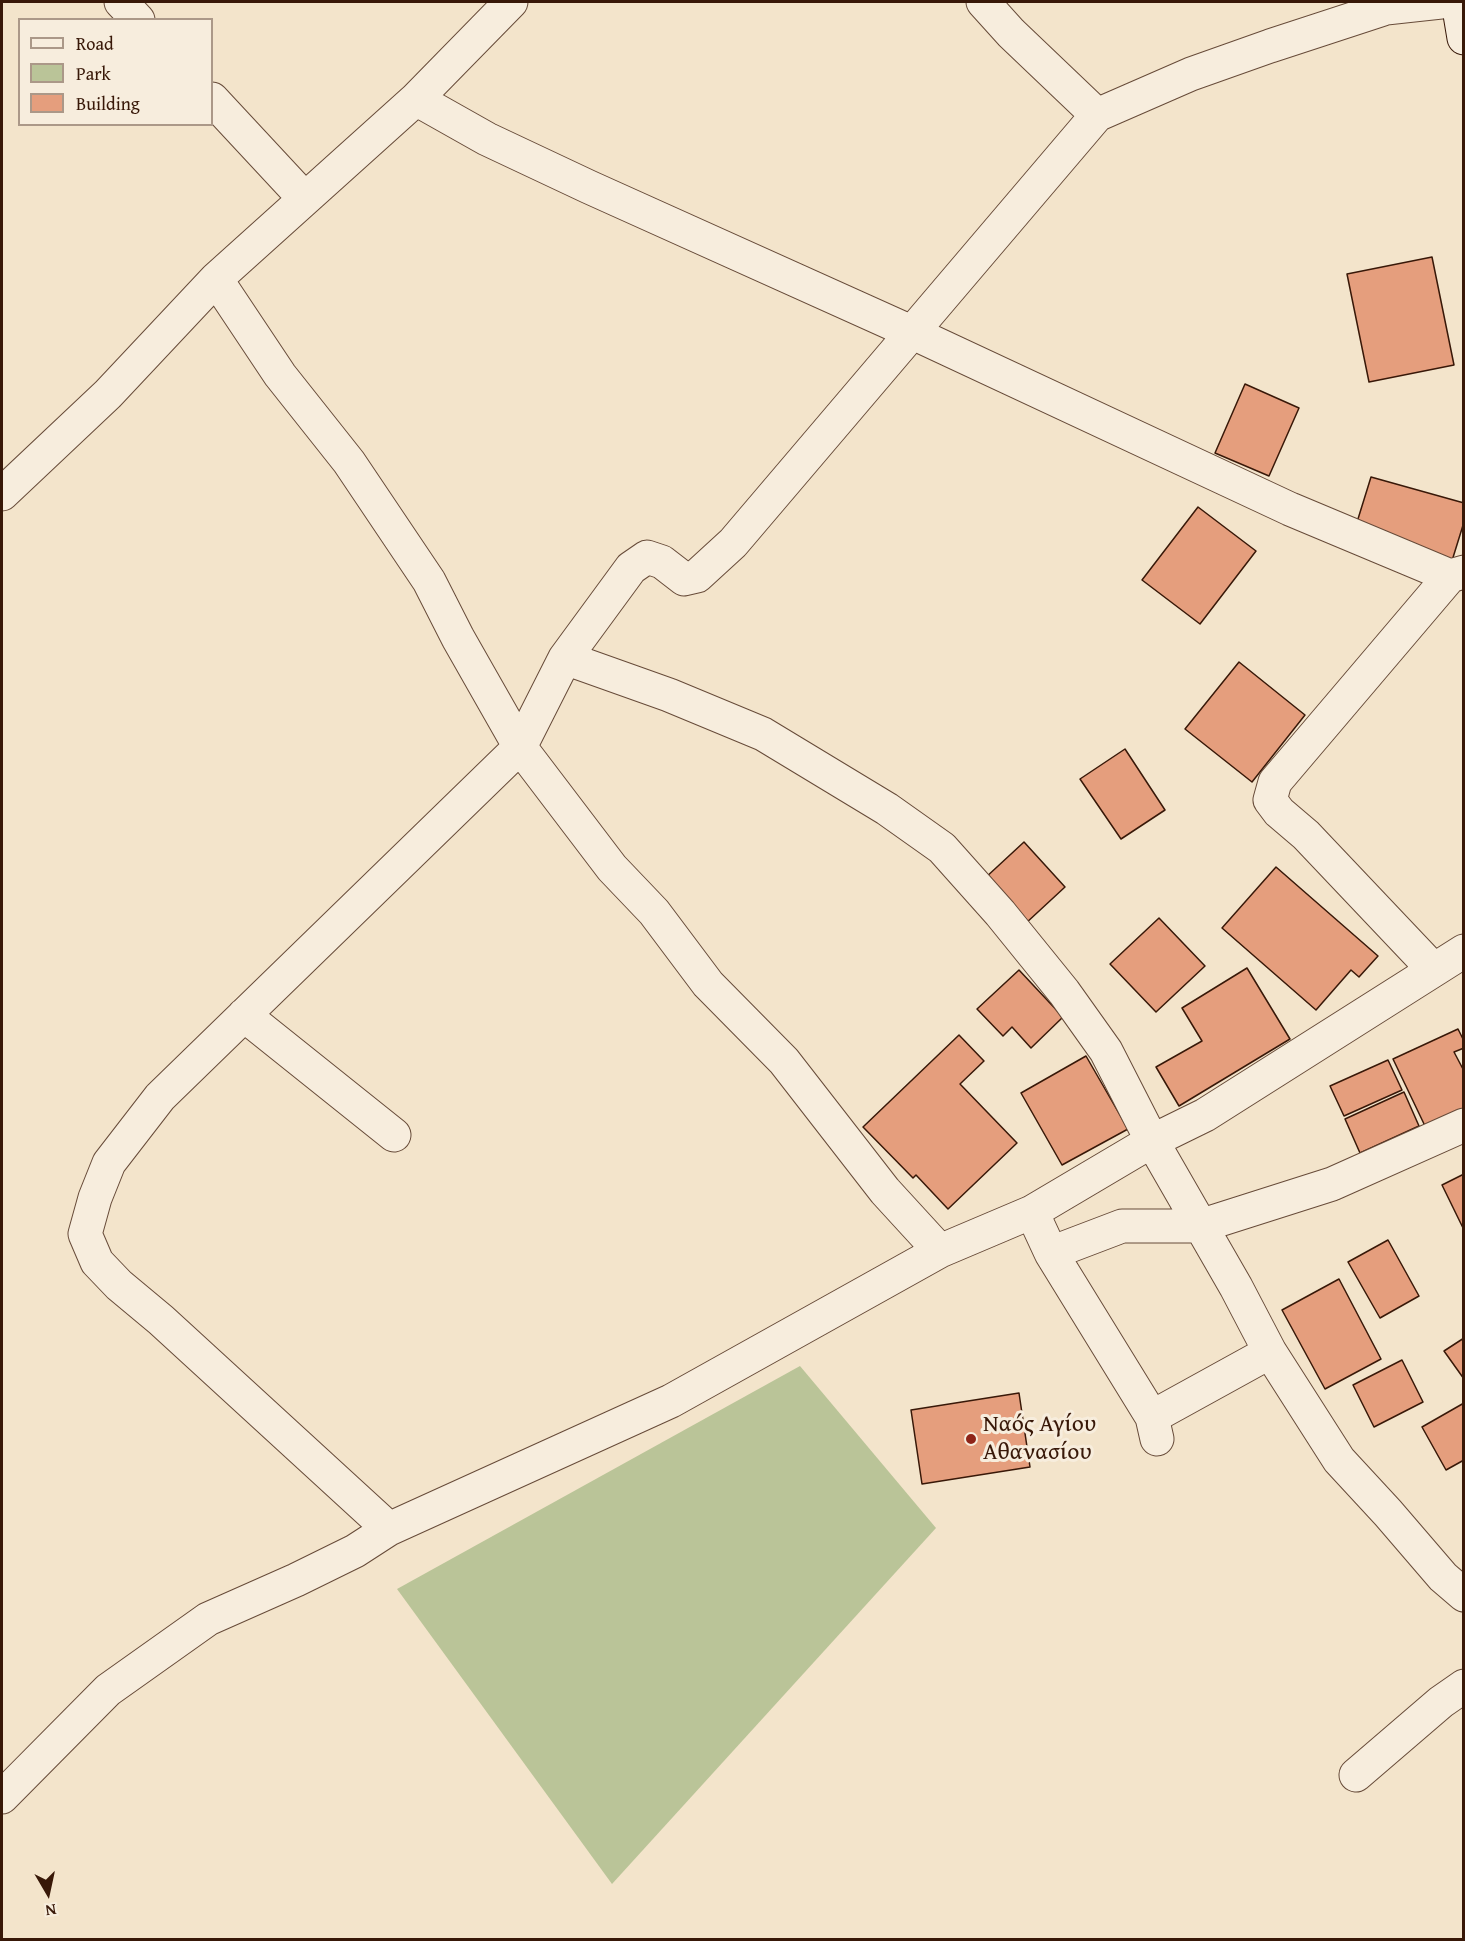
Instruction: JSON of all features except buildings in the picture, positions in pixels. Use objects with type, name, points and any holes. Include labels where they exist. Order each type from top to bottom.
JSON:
[{"type":"street","points":[[121,2],[136,18]]},
{"type":"street","points":[[2,494],[108,394],[216,279],[416,99],[511,2]]},
{"type":"street","points":[[983,2],[1011,33],[1097,115]]},
{"type":"street","points":[[388,1529],[97,1263],[85,1234],[95,1198],[109,1164],[160,1097],[520,747],[565,658],[631,568],[647,557],[662,562],[684,579],[697,576],[733,543],[1097,115],[1191,74],[1270,46],[1386,8],[1441,2]]},
{"type":"street","points":[[1458,2],[1464,38]]},
{"type":"street","points":[[416,99],[487,139],[1290,508],[1457,574],[1280,775],[1275,782],[1270,800],[1279,812],[1306,835],[1433,969]]},
{"type":"street","points":[[213,100],[305,199]]},
{"type":"street","points":[[216,279],[280,375],[349,462],[429,581],[463,648],[520,747],[612,868],[654,912],[708,984],[784,1061],[885,1191],[940,1251]]},
{"type":"street","points":[[565,658],[669,695],[763,734],[887,808],[942,848],[1000,912],[1064,992],[1106,1051],[1152,1141],[1236,1287],[1270,1352],[1339,1460],[1443,1577],[1464,1595]]},
{"type":"street","points":[[2,1797],[108,1690],[208,1619],[355,1551],[388,1529],[671,1401],[940,1251],[1032,1212],[1152,1141],[1205,1115],[1464,951]]},
{"type":"street","points":[[244,1015],[394,1135]]},
{"type":"street","points":[[1051,1253],[1122,1226],[1200,1226],[1332,1184],[1464,1125]]},
{"type":"street","points":[[1032,1212],[1051,1253],[1155,1428],[1270,1352]]},
{"type":"street","points":[[1356,1775],[1441,1702],[1464,1686]]},
{"type":"green space","points":[[800,1366],[936,1528],[612,1884],[397,1589]]},
{"type":"place","name":"Ναός Αγίου Αθανασίου","points":[[971,1439]]}]
